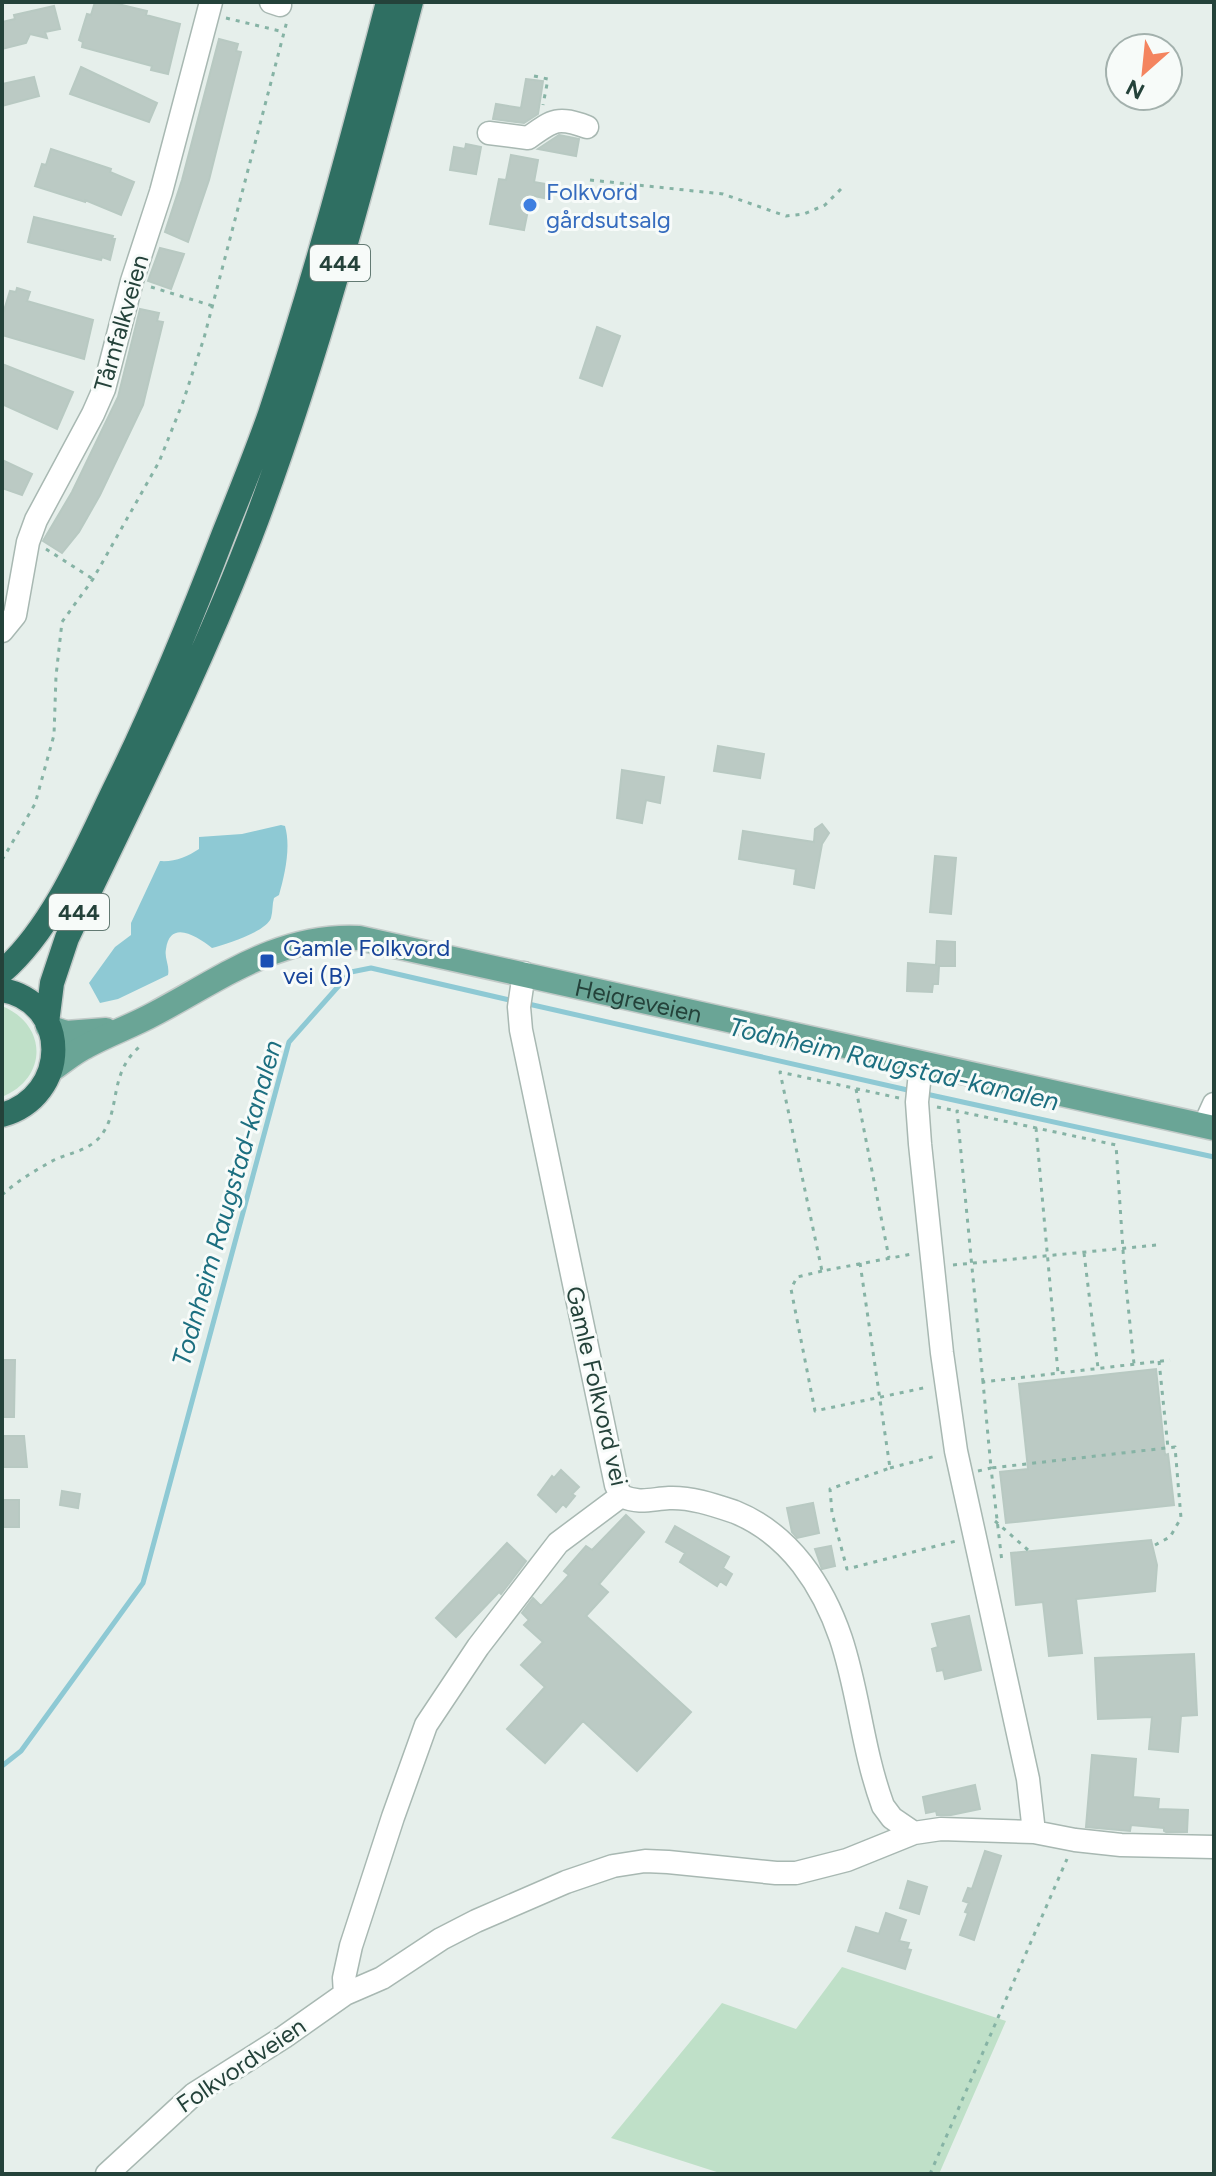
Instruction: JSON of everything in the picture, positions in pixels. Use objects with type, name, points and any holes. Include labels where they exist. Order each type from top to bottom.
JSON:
[{"type":"highway","name":"444","points":[[2,972],[37,932],[74,869],[120,779],[185,633],[270,415],[346,162],[388,2]]},
{"type":"highway","name":"444","points":[[51,1070],[53,1041],[48,1025],[52,983],[67,938],[203,654],[261,505],[306,378],[367,169],[411,2]]},
{"type":"highway","points":[[2,990],[24,999],[48,1025]]},
{"type":"highway","points":[[3,1115],[21,1109],[35,1098],[46,1084],[51,1070]]},
{"type":"main road","name":"Heigreveien","points":[[51,1070],[84,1047],[141,1021],[254,959],[295,943],[322,938],[359,938],[524,973],[919,1081],[1211,1119]]},
{"type":"main road","name":"Heigreveien","points":[[48,1025],[66,1033],[125,1027]]},
{"type":"street","name":"Tårnfalkveien","points":[[2,631],[15,615],[28,542],[36,520],[104,389],[210,8]]},
{"type":"street","points":[[489,133],[528,138],[548,124],[566,119],[587,127]]},
{"type":"street","name":"Gamle Folkvord vei","points":[[524,973],[520,1002],[521,1030],[616,1485],[621,1496],[649,1502],[668,1498],[714,1505],[754,1522],[792,1552],[822,1594],[841,1635],[883,1806],[892,1818],[914,1833]]},
{"type":"street","points":[[919,1081],[932,1259],[956,1451],[1028,1779],[1034,1832]]},
{"type":"street","points":[[621,1496],[558,1543],[478,1647],[426,1725],[351,1946],[344,1978],[345,1994],[382,1978],[441,1939],[476,1921],[566,1882],[613,1866],[645,1861],[796,1873],[847,1860],[914,1833],[941,1829],[1034,1832],[1075,1840],[1186,1848],[1214,1847]]},
{"type":"street","name":"Folkvordveien","points":[[107,2174],[194,2094],[345,1994]]},
{"type":"path","points":[[210,8],[284,32]]},
{"type":"path","points":[[2,860],[35,804],[54,735],[62,622],[93,579],[159,462],[183,402],[213,306],[284,32],[280,8]]},
{"type":"path","points":[[534,76],[548,79],[543,107],[548,124]]},
{"type":"path","points":[[590,180],[723,194],[786,216],[804,214],[825,205],[844,186]]},
{"type":"path","points":[[132,281],[213,306]]},
{"type":"path","points":[[28,542],[38,543],[93,579]]},
{"type":"path","points":[[2,1195],[53,1161],[86,1148],[99,1138],[106,1127],[123,1067],[131,1053],[147,1040]]},
{"type":"path","points":[[822,1271],[780,1072],[855,1087],[919,1081],[957,1111],[1116,1145],[1134,1364]]},
{"type":"path","points":[[855,1087],[889,1258]]},
{"type":"path","points":[[957,1111],[991,1468],[1175,1447],[1181,1518],[1170,1537],[1155,1545]]},
{"type":"path","points":[[1036,1128],[1058,1373]]},
{"type":"path","points":[[947,1382],[815,1411],[791,1289],[797,1277],[889,1258],[971,1264],[1157,1245]]},
{"type":"path","points":[[1084,1252],[1098,1368]]},
{"type":"path","points":[[860,1263],[890,1468]]},
{"type":"path","points":[[983,1382],[1170,1360]]},
{"type":"path","points":[[1159,1361],[1168,1448]]},
{"type":"path","points":[[956,1451],[890,1468],[830,1489],[832,1513],[847,1569],[975,1537]]},
{"type":"path","points":[[995,1521],[1028,1550]]},
{"type":"path","points":[[930,2174],[1075,1840]]},
{"type":"green space","points":[[2,1006],[28,1026],[36,1052],[28,1077],[2,1097]]},
{"type":"green space","points":[[842,1967],[1006,2021],[939,2174],[723,2174],[611,2138],[722,2003],[796,2029]]},
{"type":"water","points":[[285,826],[287,834],[286,860],[279,895],[274,898],[268,923],[245,937],[212,948],[192,935],[173,934],[166,952],[168,975],[118,999],[100,1003],[89,983],[115,947],[131,935],[131,923],[160,861],[176,860],[199,849],[199,837],[242,834]]},
{"type":"building","points":[[95,2],[110,2],[147,11],[146,15],[180,24],[168,74],[151,70],[152,66],[82,47],[83,42],[79,40],[87,14],[91,15]]},
{"type":"building","points":[[54,6],[60,29],[45,32],[47,38],[30,34],[26,43],[2,49],[2,22],[15,19],[14,15]]},
{"type":"building","points":[[219,39],[238,44],[236,51],[241,52],[209,180],[188,242],[165,232]]},
{"type":"building","points":[[81,67],[157,103],[149,122],[70,94]]},
{"type":"building","points":[[34,77],[39,96],[2,106],[2,84]]},
{"type":"building","points":[[526,79],[543,81],[538,114],[524,123],[493,119],[496,104],[521,108]]},
{"type":"building","points":[[559,135],[579,139],[576,156],[538,149]]},
{"type":"building","points":[[466,144],[481,147],[476,174],[450,170],[454,147],[465,149]]},
{"type":"building","points":[[51,149],[111,169],[110,172],[134,182],[121,215],[85,200],[35,186]]},
{"type":"building","points":[[511,155],[538,160],[534,182],[546,184],[544,198],[534,196],[524,230],[490,224],[499,179],[506,180]]},
{"type":"building","points":[[34,217],[113,236],[110,260],[28,242]]},
{"type":"building","points":[[160,248],[184,254],[171,289],[148,281]]},
{"type":"building","points":[[17,288],[30,292],[27,301],[93,320],[84,359],[2,335],[2,317],[10,291],[16,292]]},
{"type":"building","points":[[140,309],[159,313],[157,321],[163,322],[143,405],[100,495],[79,532],[62,553],[43,541],[72,492],[118,397]]},
{"type":"building","points":[[597,327],[620,336],[602,386],[580,378]]},
{"type":"building","points":[[2,364],[73,392],[57,429],[2,404]]},
{"type":"building","points":[[2,460],[32,474],[22,495],[2,488]]},
{"type":"building","points":[[718,746],[764,754],[760,778],[714,771]]},
{"type":"building","points":[[622,770],[664,777],[660,803],[646,800],[642,823],[617,818]]},
{"type":"building","points":[[822,824],[829,833],[822,844],[814,888],[794,884],[796,869],[739,859],[743,831],[814,842],[815,829]]},
{"type":"building","points":[[935,856],[956,858],[951,914],[930,912]]},
{"type":"building","points":[[937,941],[955,942],[955,966],[939,966],[938,984],[933,984],[932,992],[907,991],[908,963],[936,965]]},
{"type":"building","points":[[2,1360],[15,1360],[14,1417],[2,1417]]},
{"type":"building","points":[[1156,1369],[1174,1505],[1006,1523],[1000,1472],[1028,1469],[1019,1384]]},
{"type":"building","points":[[2,1436],[24,1436],[27,1467],[3,1467]]},
{"type":"building","points":[[561,1470],[579,1487],[566,1507],[563,1504],[556,1512],[538,1495],[552,1476],[554,1478]]},
{"type":"building","points":[[62,1491],[80,1494],[78,1508],[60,1505]]},
{"type":"building","points":[[2,1500],[19,1500],[19,1527],[2,1527]]},
{"type":"building","points":[[813,1503],[819,1533],[797,1538],[792,1532],[787,1508]]},
{"type":"building","points":[[626,1515],[644,1532],[599,1584],[608,1592],[586,1616],[691,1712],[637,1771],[583,1721],[545,1763],[507,1729],[545,1687],[521,1665],[543,1642],[524,1625],[529,1620],[522,1613],[533,1598],[541,1606],[569,1575],[564,1571],[586,1546],[592,1550]]},
{"type":"building","points":[[675,1526],[729,1557],[723,1568],[732,1574],[726,1585],[720,1581],[717,1586],[680,1562],[685,1553],[666,1542]]},
{"type":"building","points":[[1151,1540],[1157,1565],[1155,1591],[1076,1599],[1082,1653],[1049,1656],[1043,1602],[1016,1605],[1011,1553]]},
{"type":"building","points":[[507,1543],[526,1561],[501,1594],[499,1592],[456,1637],[436,1618]]},
{"type":"building","points":[[831,1546],[835,1566],[822,1569],[815,1549]]},
{"type":"building","points":[[969,1616],[981,1670],[945,1679],[943,1670],[937,1671],[932,1649],[938,1647],[932,1624]]},
{"type":"building","points":[[1194,1654],[1197,1715],[1181,1716],[1178,1752],[1149,1749],[1152,1717],[1098,1719],[1095,1658]]},
{"type":"building","points":[[1092,1755],[1136,1759],[1133,1797],[1159,1799],[1158,1809],[1188,1810],[1187,1832],[1166,1832],[1164,1828],[1131,1825],[1130,1831],[1086,1827]]},
{"type":"building","points":[[975,1785],[980,1809],[951,1815],[937,1815],[936,1811],[926,1813],[923,1797]]},
{"type":"building","points":[[985,1851],[1001,1856],[974,1940],[960,1935],[969,1903],[963,1901],[968,1888],[972,1889]]},
{"type":"building","points":[[908,1881],[927,1887],[919,1914],[900,1908]]},
{"type":"building","points":[[886,1913],[906,1920],[899,1941],[909,1943],[907,1949],[911,1950],[905,1969],[848,1951],[856,1927],[879,1934]]},
{"type":"waterway","name":"Todnheim Raugstad-kanalen","points":[[2,1766],[21,1751],[143,1583],[289,1042],[351,972],[371,968],[514,1001]]},
{"type":"waterway","name":"Todnheim Raugstad-kanalen","points":[[524,1003],[912,1091]]},
{"type":"waterway","name":"Todnheim Raugstad-kanalen","points":[[926,1094],[1214,1157]]},
{"type":"place","name":"Folkvord gårdsutsalg","points":[[530,205]]},
{"type":"place","name":"Gamle Folkvord vei (B)","points":[[267,961]]}]
